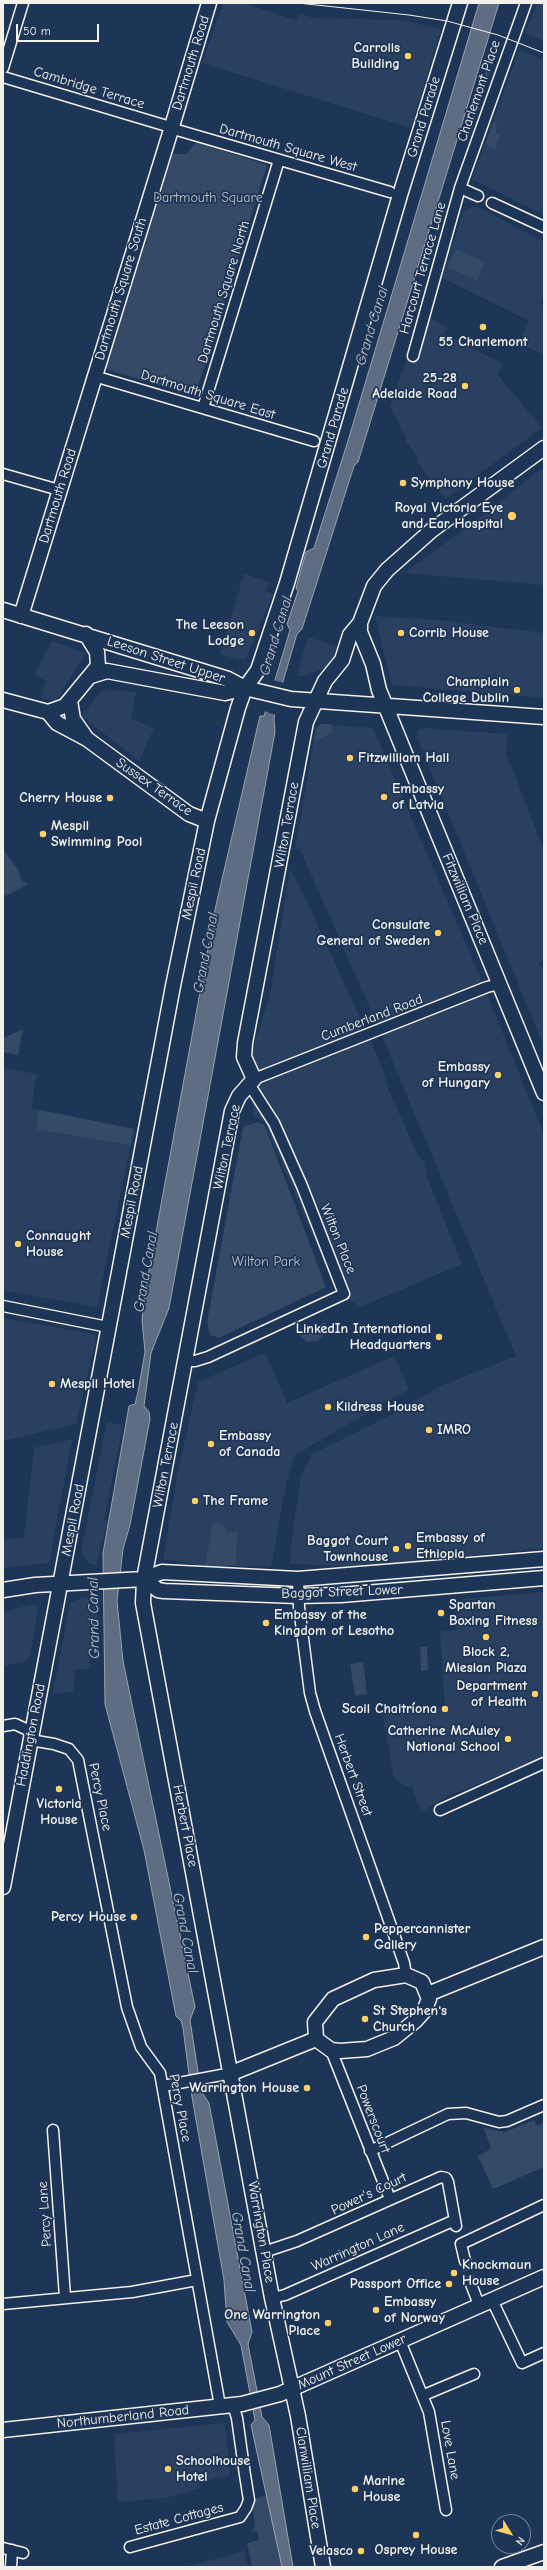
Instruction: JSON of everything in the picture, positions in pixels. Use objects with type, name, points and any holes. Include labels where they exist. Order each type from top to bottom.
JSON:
[{"type":"main road","name":"Dartmouth Road","points":[[172,128],[209,3]]},
{"type":"main road","name":"Grand Parade","points":[[246,688],[258,670],[287,583],[400,195],[460,3]]},
{"type":"main road","name":"Dartmouth Square South","points":[[94,376],[172,128]]},
{"type":"main road","name":"Dartmouth Road","points":[[21,616],[94,376]]},
{"type":"main road","points":[[342,660],[350,635],[360,623],[374,586],[400,558],[432,530],[544,448]]},
{"type":"main road","name":"Leeson Street Upper","points":[[3,610],[86,634],[228,679],[246,688],[303,701],[544,718]]},
{"type":"main road","name":"Fitzwilliam Place","points":[[360,623],[386,706],[544,1093]]},
{"type":"main road","name":"Leeson Street Upper","points":[[48,712],[59,708],[70,701],[98,666],[98,660],[91,640],[86,634]]},
{"type":"main road","points":[[342,660],[367,649]]},
{"type":"main road","name":"Wilton Terrace","points":[[144,1579],[187,1361],[232,1111],[239,1096],[252,1082],[244,1057],[245,1043],[304,731],[303,701],[325,681],[342,660]]},
{"type":"main road","name":"Leeson Street Upper","points":[[91,676],[107,671],[225,693],[246,688]]},
{"type":"main road","name":"Sussex Terrace","points":[[48,712],[57,723],[87,739],[189,814],[207,821],[238,708],[246,688]]},
{"type":"main road","points":[[3,700],[48,712]]},
{"type":"main road","name":"Sussex Terrace","points":[[70,701],[73,719],[87,739]]},
{"type":"main road","name":"Mespil Road","points":[[60,1583],[89,1437],[108,1327],[173,986],[207,821]]},
{"type":"main road","name":"Baggot Street Lower","points":[[3,1590],[60,1583],[144,1579],[162,1572],[298,1579],[544,1559]]},
{"type":"main road","points":[[464,1566],[468,1584]]},
{"type":"main road","name":"Baggot Street Lower","points":[[144,1579],[158,1590],[164,1591],[297,1596],[341,1595],[544,1578]]},
{"type":"main road","name":"Herbert Place","points":[[144,1579],[143,1603],[232,2073]]},
{"type":"main road","name":"Haddington Road","points":[[3,1887],[60,1583]]},
{"type":"main road","points":[[428,1994],[544,1947]]},
{"type":"main road","points":[[406,1975],[422,1982],[428,1994],[424,2011],[416,2021],[394,2038],[355,2051],[331,2050],[316,2039],[315,2022],[333,1999],[374,1980],[406,1975]]},
{"type":"main road","points":[[232,2073],[316,2039]]},
{"type":"main road","name":"Warrington Place","points":[[232,2073],[272,2298],[291,2390]]},
{"type":"main road","name":"Mount Street Lower","points":[[269,2396],[291,2390],[544,2276]]},
{"type":"main road","name":"Clanwilliam Place","points":[[291,2390],[298,2416],[323,2567]]},
{"type":"main road","name":"Northumberland Road","points":[[3,2430],[232,2405],[269,2396]]},
{"type":"main road","points":[[502,2567],[544,2552]]},
{"type":"street","points":[[3,68],[23,3]]},
{"type":"street","name":"Charlemont Place","points":[[460,188],[526,3]]},
{"type":"street","name":"Cambridge Terrace","points":[[3,77],[172,128]]},
{"type":"street","name":"Dartmouth Square West","points":[[172,128],[390,192]]},
{"type":"street","name":"Dartmouth Square North","points":[[203,408],[279,160]]},
{"type":"street","points":[[460,188],[478,196]]},
{"type":"street","name":"Harcourt Terrace Lane","points":[[412,356],[460,188]]},
{"type":"street","points":[[492,203],[544,228]]},
{"type":"street","name":"Dartmouth Square East","points":[[94,376],[314,441]]},
{"type":"street","points":[[3,474],[59,490]]},
{"type":"street","name":"Cumberland Road","points":[[252,1082],[483,989],[500,984]]},
{"type":"street","name":"Wilton Place","points":[[187,1361],[195,1361],[208,1357],[344,1294],[302,1186],[274,1123],[252,1082]]},
{"type":"street","points":[[3,1306],[108,1327]]},
{"type":"street","name":"Herbert Street","points":[[298,1579],[297,1596],[310,1693],[404,1963],[406,1975]]},
{"type":"street","name":"Percy Place","points":[[3,1726],[15,1724],[31,1736],[69,1749],[78,1760],[127,2007],[141,2047],[160,2073],[197,2280],[232,2405]]},
{"type":"street","points":[[440,1810],[544,1763]]},
{"type":"street","name":"Powerscourt","points":[[331,2050],[390,2199]]},
{"type":"street","points":[[163,2086],[232,2073]]},
{"type":"street","points":[[370,2151],[448,2114],[466,2113],[499,2122],[507,2121],[544,2105]]},
{"type":"street","name":"Percy Lane","points":[[53,2130],[65,2297]]},
{"type":"street","name":"Power's Court","points":[[264,2252],[297,2241],[441,2177],[446,2178],[456,2223]]},
{"type":"street","points":[[465,2261],[461,2244],[544,2205]]},
{"type":"street","name":"Warrington Lane","points":[[272,2298],[285,2295],[456,2223]]},
{"type":"street","points":[[3,2304],[65,2297],[132,2292],[197,2280]]},
{"type":"street","points":[[471,2284],[485,2303],[522,2363],[544,2353]]},
{"type":"street","name":"Love Lane","points":[[400,2341],[424,2395],[435,2439],[446,2510]]},
{"type":"street","points":[[424,2395],[474,2374]]},
{"type":"street","name":"Estate Cottages","points":[[130,2547],[240,2517],[248,2500],[237,2418],[232,2405]]},
{"type":"street","points":[[11,2567],[8,2549],[23,2553]]},
{"type":"shaded area","points":[[223,3],[244,3],[297,21],[300,14],[314,18],[401,20],[441,29],[411,128],[202,63]]},
{"type":"shaded area","points":[[479,3],[499,3],[358,462],[354,466],[302,629],[297,634],[279,695],[274,718],[275,732],[169,1308],[151,1353],[144,1406],[149,1412],[150,1419],[130,1525],[123,1549],[117,1601],[123,1661],[195,2007],[190,2020],[201,2091],[209,2103],[252,2332],[248,2344],[262,2417],[269,2425],[293,2567],[282,2567],[251,2425],[255,2420],[241,2345],[227,2322],[224,2280],[192,2097],[183,2028],[181,2021],[176,2016],[144,1850],[105,1704],[103,1553],[129,1406],[135,1404],[145,1352],[142,1320],[145,1292],[216,905],[260,716],[264,716],[290,630],[287,624],[298,591],[296,588],[306,552],[314,548],[347,444]]},
{"type":"shaded area","points":[[538,3],[544,3],[544,41],[525,34]]},
{"type":"shaded area","points":[[519,50],[544,60],[544,215],[472,179]]},
{"type":"shaded area","points":[[472,207],[478,207],[544,242],[544,296],[541,302],[544,312],[544,355],[519,343],[529,321],[442,278],[463,212]]},
{"type":"shaded area","points":[[429,316],[447,328],[444,334],[503,364],[498,375],[542,428],[445,499],[416,460],[418,458],[405,440],[406,438],[390,406],[410,350]]},
{"type":"shaded area","name":"Royal Victoria Eye and Ear Hospital","points":[[544,467],[544,585],[404,573],[466,528]]},
{"type":"shaded area","points":[[244,574],[269,582],[266,592],[273,594],[246,659],[240,660],[220,654]]},
{"type":"shaded area","points":[[375,616],[439,620],[544,633],[544,698],[392,685]]},
{"type":"shaded area","points":[[308,637],[336,646],[330,666],[304,676],[297,675]]},
{"type":"shaded area","points":[[52,641],[86,653],[56,701],[42,698],[41,692],[47,682],[34,674]]},
{"type":"shaded area","points":[[110,690],[136,692],[131,719],[154,728],[139,761],[81,716],[101,691]]},
{"type":"shaded area","points":[[321,724],[373,728],[486,991],[544,1135],[544,1548],[367,1567],[290,1564],[291,1544],[301,1476],[312,1454],[389,1416],[439,1387],[516,1356],[376,1022],[300,849],[295,849],[316,729]]},
{"type":"shaded area","points":[[424,728],[507,734],[506,753],[544,850],[544,961],[539,963],[544,970],[544,1047],[417,737],[418,730]]},
{"type":"shaded area","name":"Wilton Park","points":[[290,869],[301,889],[382,1066],[388,1089],[418,1155],[424,1162],[427,1177],[462,1264],[360,1307],[347,1297],[340,1284],[334,1286],[264,1121],[253,1116],[253,1048],[270,996]]},
{"type":"shaded area","points":[[3,1068],[37,1074],[31,1108],[134,1129],[97,1307],[3,1291]]},
{"type":"shaded area","points":[[3,1318],[94,1334],[96,1339],[76,1424],[3,1441]]},
{"type":"shaded area","points":[[265,1353],[287,1403],[394,1356],[409,1389],[295,1455],[287,1480],[271,1566],[205,1566],[163,1559],[178,1471],[198,1382]]},
{"type":"shaded area","points":[[107,1422],[123,1425],[104,1520],[108,1521],[96,1565],[88,1563],[81,1551]]},
{"type":"shaded area","points":[[72,1440],[49,1563],[3,1568],[3,1540],[24,1537],[34,1448]]},
{"type":"shaded area","points":[[544,1592],[544,1757],[448,1796],[421,1812],[412,1787],[407,1787],[394,1778],[382,1712],[445,1707],[440,1631],[457,1630],[455,1605],[463,1605],[463,1599]]},
{"type":"shaded area","points":[[101,1594],[89,1669],[76,1669],[73,1691],[53,1694],[70,1603],[85,1597],[94,1599],[94,1595]]},
{"type":"shaded area","points":[[34,1604],[38,1607],[30,1657],[24,1662],[3,1666],[3,1612]]},
{"type":"shaded area","points":[[225,2423],[230,2476],[199,2482],[200,2488],[166,2498],[118,2502],[114,2434]]},
{"type":"shaded area","points":[[244,2551],[248,2567],[185,2567]]},
{"type":"green space","points":[[491,68],[469,138],[466,137],[486,70]]},
{"type":"green space","points":[[493,123],[497,124],[496,133],[500,135],[495,150],[485,145]]},
{"type":"green space","name":"Dartmouth Square","points":[[196,142],[267,165],[195,396],[106,369],[173,154],[186,154]]},
{"type":"green space","points":[[456,249],[485,263],[477,281],[448,267]]},
{"type":"green space","points":[[321,724],[331,724],[333,733],[314,741],[316,729]]},
{"type":"green space","points":[[3,849],[18,870],[22,881],[29,884],[3,897]]},
{"type":"green space","points":[[23,1029],[18,1055],[3,1052],[3,1038]]},
{"type":"green space","points":[[39,1110],[134,1129],[131,1145],[36,1129]]},
{"type":"green space","name":"Wilton Park","points":[[257,1122],[264,1125],[268,1134],[326,1287],[219,1338],[210,1335],[207,1322],[243,1127]]},
{"type":"green space","points":[[326,1322],[325,1333],[318,1341],[307,1342],[298,1334]]},
{"type":"green space","points":[[213,1523],[221,1524],[228,1532],[237,1532],[236,1565],[205,1566]]},
{"type":"green space","points":[[420,1647],[427,1647],[428,1670],[421,1671]]},
{"type":"green space","points":[[363,1662],[367,1694],[355,1696],[350,1664]]},
{"type":"green space","points":[[534,2120],[537,2126],[544,2123],[544,2167],[493,2189],[478,2156],[491,2149],[484,2128],[505,2132]]},
{"type":"green space","points":[[267,2495],[282,2567],[252,2567],[247,2543],[259,2540],[257,2531],[251,2532],[255,2526],[251,2500]]},
{"type":"pier","points":[[273,680],[284,683],[276,715],[264,711]]},
{"type":"tunnel","points":[[465,2261],[471,2284]]},
{"type":"tram line","points":[[298,3],[409,15],[447,21],[498,35],[544,53]]},
{"type":"place","name":"Carrolls Building","points":[[408,56]]},
{"type":"place","name":"55 Charlemont","points":[[483,327]]},
{"type":"place","name":"25-28 Adelaide Road","points":[[465,386]]},
{"type":"place","name":"Symphony House","points":[[403,483]]},
{"type":"place","name":"Royal Victoria Eye and Ear Hospital","points":[[512,516]]},
{"type":"place","name":"The Leeson Lodge","points":[[252,633]]},
{"type":"place","name":"Corrib House","points":[[401,633]]},
{"type":"place","name":"Champlain College Dublin","points":[[517,690]]},
{"type":"place","name":"Fitzwilliam Hall","points":[[350,758]]},
{"type":"place","name":"Embassy of Latvia","points":[[384,797]]},
{"type":"place","name":"Cherry House","points":[[110,798]]},
{"type":"place","name":"Mespil Swimming Pool","points":[[43,834]]},
{"type":"place","name":"Consulate General of Sweden","points":[[438,933]]},
{"type":"place","name":"Embassy of Hungary","points":[[498,1075]]},
{"type":"place","name":"Connaught House","points":[[18,1244]]},
{"type":"place","name":"LinkedIn International Headquarters","points":[[439,1337]]},
{"type":"place","name":"Mespil Hotel","points":[[52,1384]]},
{"type":"place","name":"Kildress House","points":[[328,1407]]},
{"type":"place","name":"IMRO","points":[[429,1430]]},
{"type":"place","name":"Embassy of Canada","points":[[211,1444]]},
{"type":"place","name":"The Frame","points":[[195,1501]]},
{"type":"place","name":"Embassy of Ethiopia","points":[[408,1546]]},
{"type":"place","name":"Baggot Court Townhouse","points":[[396,1549]]},
{"type":"place","name":"Spartan Boxing Fitness","points":[[441,1613]]},
{"type":"place","name":"Embassy of the Kingdom of Lesotho","points":[[266,1623]]},
{"type":"place","name":"Block 2, Miesian Plaza","points":[[486,1637]]},
{"type":"place","name":"Department of Health","points":[[535,1694]]},
{"type":"place","name":"Scoil Chaitríona","points":[[445,1709]]},
{"type":"place","name":"Catherine McAuley National School","points":[[508,1739]]},
{"type":"place","name":"Victoria House","points":[[59,1789]]},
{"type":"place","name":"Percy House","points":[[134,1917]]},
{"type":"place","name":"Peppercannister Gallery","points":[[366,1937]]},
{"type":"place","name":"St Stephen's Church","points":[[365,2019]]},
{"type":"place","name":"Warrington House","points":[[307,2088]]},
{"type":"place","name":"Knockmaun House","points":[[454,2273]]},
{"type":"place","name":"Passport Office","points":[[449,2284]]},
{"type":"place","name":"Embassy of Norway","points":[[376,2310]]},
{"type":"place","name":"One Warrington Place","points":[[328,2323]]},
{"type":"place","name":"Schoolhouse Hotel","points":[[168,2469]]},
{"type":"place","name":"Marine House","points":[[355,2489]]},
{"type":"place","name":"Osprey House","points":[[416,2535]]},
{"type":"place","name":"Velasco","points":[[361,2551]]},
{"type":"water label","name":"Grand Canal","points":[[372,326]]},
{"type":"water label","name":"Grand Canal","points":[[276,636]]},
{"type":"water label","name":"Grand Canal","points":[[206,953]]},
{"type":"water label","name":"Grand Canal","points":[[146,1272]]},
{"type":"water label","name":"Grand Canal","points":[[94,1618]]},
{"type":"water label","name":"Grand Canal","points":[[185,1933]]},
{"type":"water label","name":"Grand Canal","points":[[243,2252]]}]
